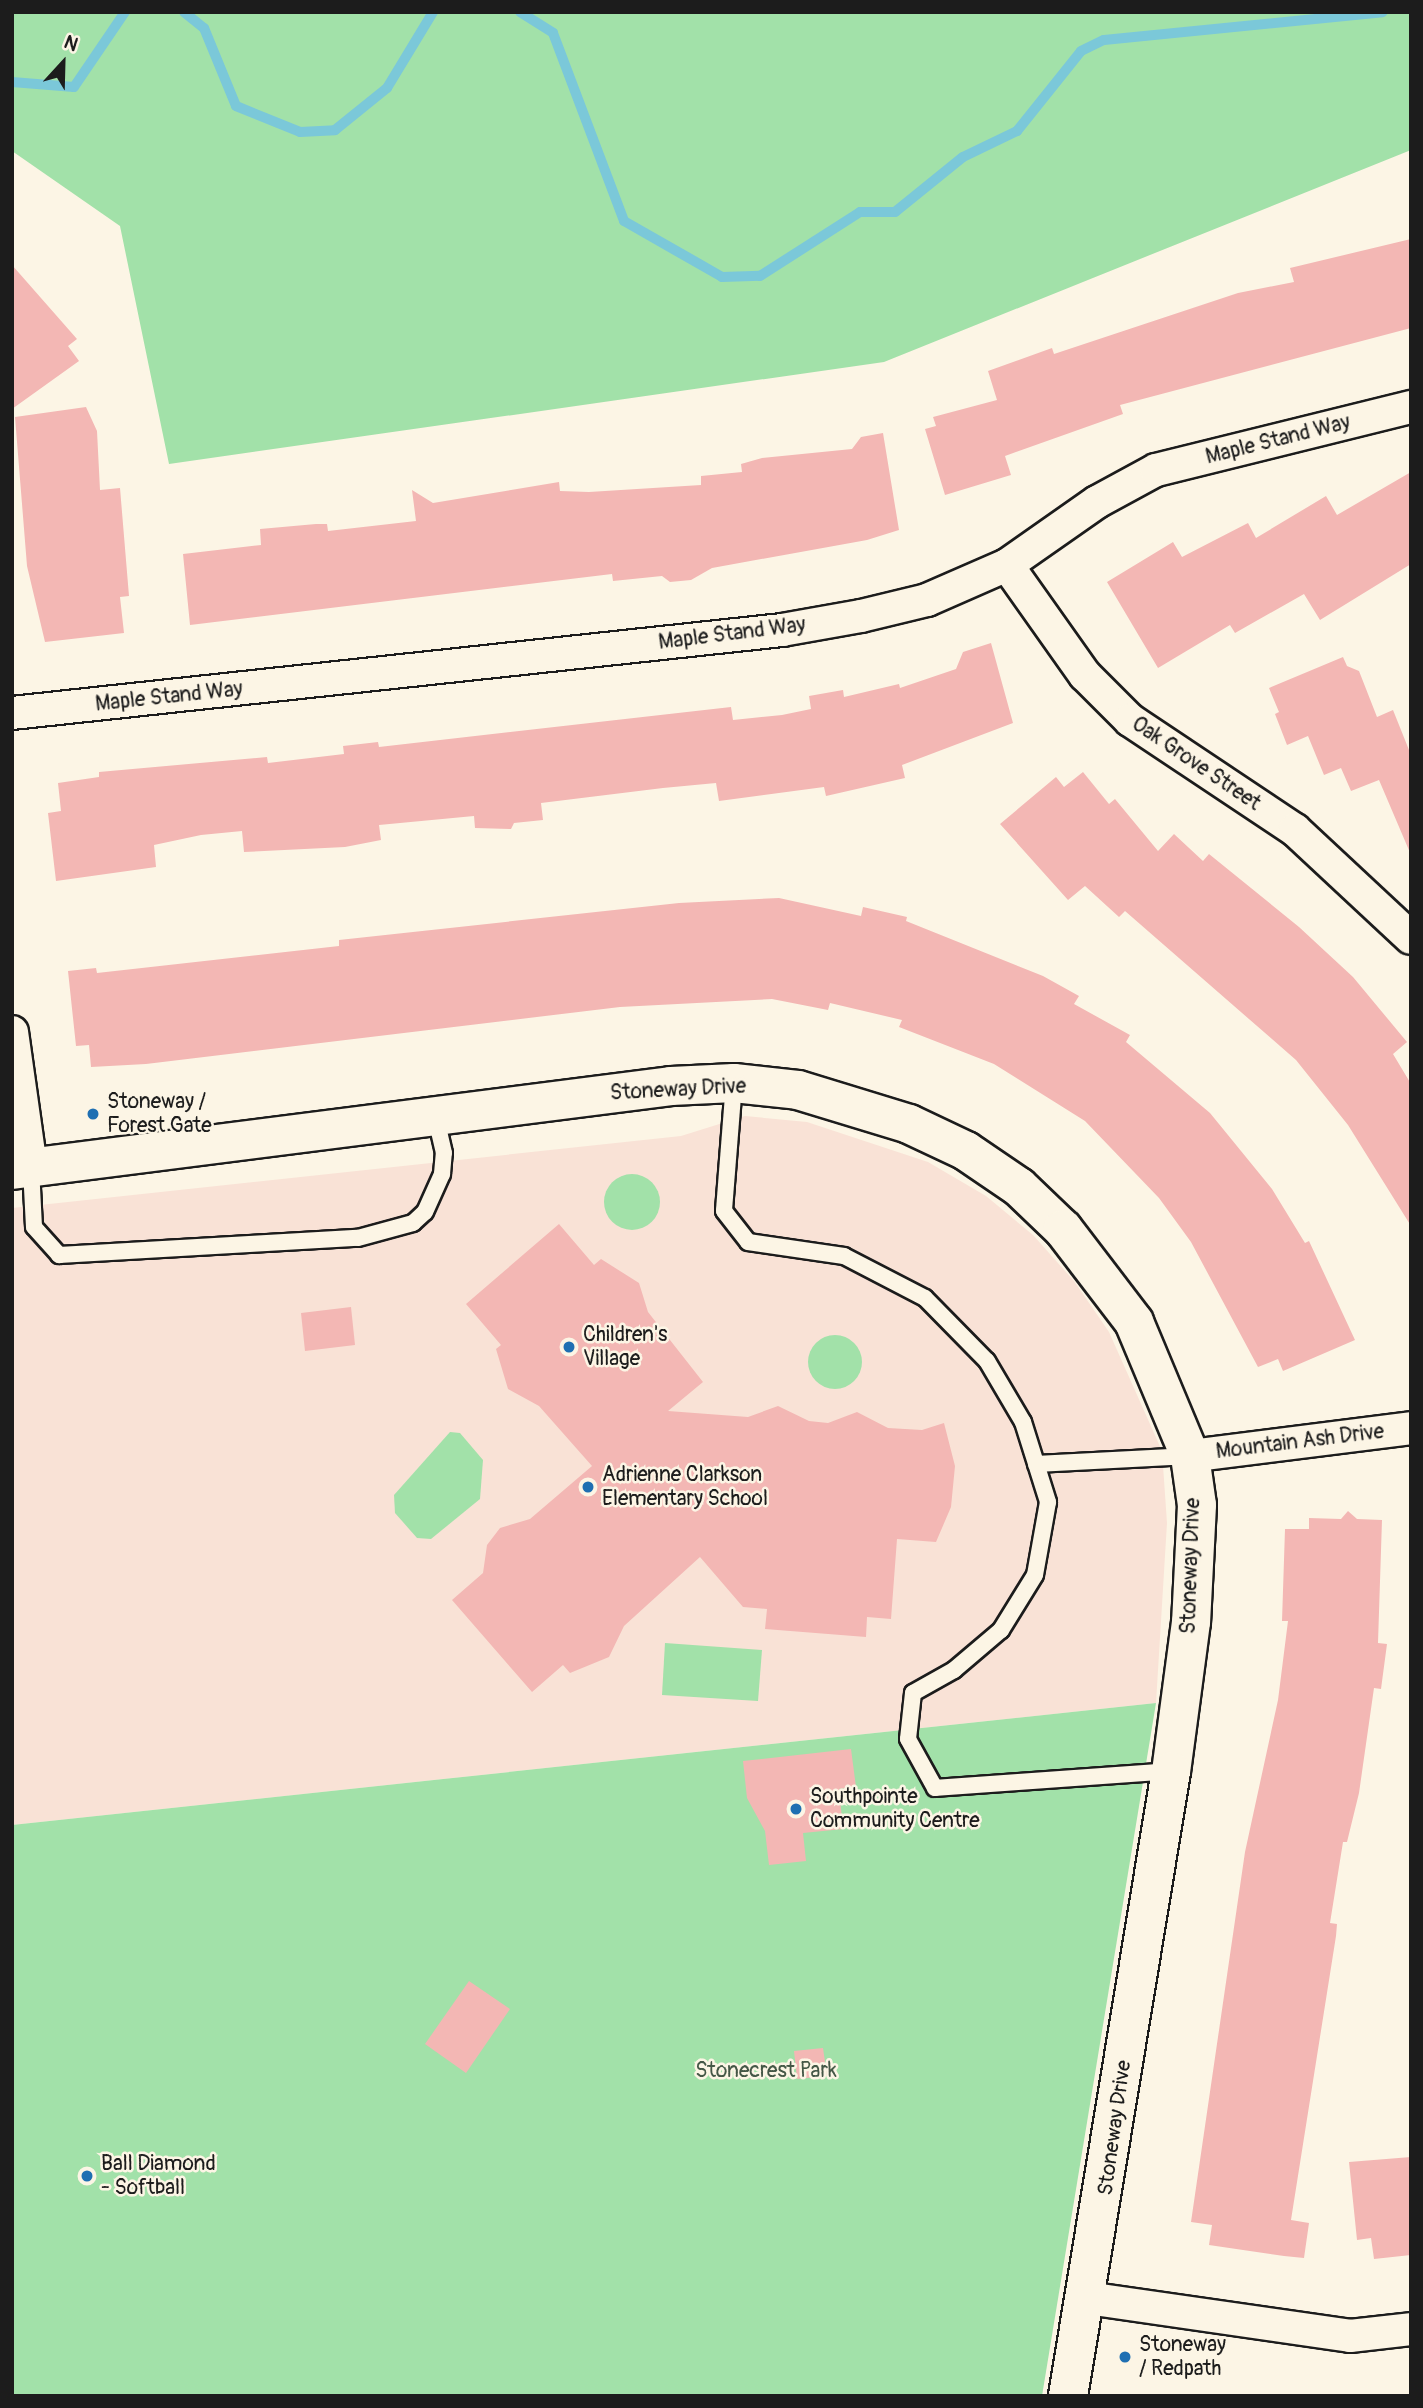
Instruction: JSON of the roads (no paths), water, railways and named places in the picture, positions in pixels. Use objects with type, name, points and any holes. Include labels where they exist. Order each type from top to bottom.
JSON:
[{"type":"street","name":"Maple Stand Way","points":[[12,713],[782,630],[927,600],[1007,565],[1097,502],[1156,470],[1411,407]]},
{"type":"street","name":"Oak Grove Street","points":[[1007,565],[1086,675],[1130,720],[1295,830],[1411,938]]},
{"type":"street","points":[[12,1032],[22,1169]]},
{"type":"street","name":"Stoneway Drive","points":[[22,1169],[435,1115],[734,1083],[859,1105],[966,1151],[1019,1187],[1102,1274],[1134,1322],[1189,1457],[1197,1505],[1195,1567],[1171,1771],[1069,2396]]},
{"type":"street","name":"Mountain Ash Drive","points":[[1189,1457],[1411,1428]]},
{"type":"street","points":[[1087,2298],[1350,2336],[1411,2329]]},
{"type":"lane","points":[[734,1083],[724,1212],[748,1242],[845,1256],[925,1298],[987,1361],[1023,1422],[1048,1502],[1035,1575],[1001,1630],[954,1670],[913,1693],[908,1739],[935,1788],[1171,1771]]},
{"type":"lane","points":[[22,1169],[34,1227],[60,1255],[358,1238],[412,1223],[425,1212],[442,1174],[444,1153],[435,1115]]},
{"type":"lane","points":[[1036,1464],[1189,1457]]},
{"type":"waterway","points":[[12,82],[74,87],[125,12]]},
{"type":"waterway","points":[[184,12],[204,28],[236,106],[300,132],[335,130],[387,88],[433,12]]},
{"type":"waterway","points":[[520,12],[553,33],[624,221],[722,277],[760,276],[860,212],[895,212],[963,157],[1017,131],[1081,51],[1104,40],[1383,12]]},
{"type":"place","name":"Stoneway / Forest Gate","points":[[93,1114]]},
{"type":"place","name":"Children's Village","points":[[569,1347]]},
{"type":"place","name":"Adrienne Clarkson Elementary School","points":[[588,1487]]},
{"type":"place","name":"Southpointe Community Centre","points":[[796,1809]]},
{"type":"place","name":"Ball Diamond - Softball","points":[[87,2176]]},
{"type":"place","name":"Stoneway / Redpath","points":[[1125,2357]]},
{"type":"park label","name":"Stonecrest Park","points":[[766,2071]]}]
